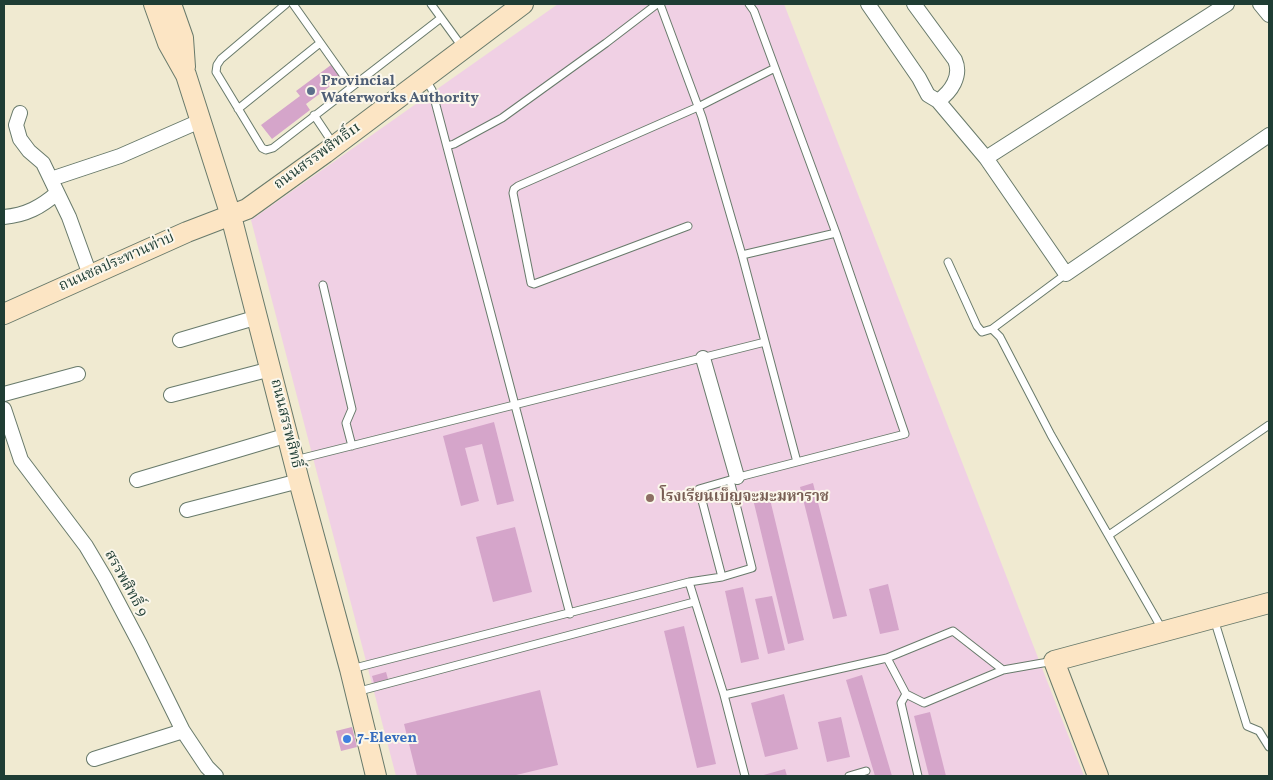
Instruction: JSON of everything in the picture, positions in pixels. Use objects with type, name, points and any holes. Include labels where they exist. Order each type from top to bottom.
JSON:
[{"type":"street","name":"ถนนสรรพสิทธิ์","points":[[154,4],[175,41],[231,216],[376,776]]},
{"type":"street","name":"ถนนสรรพสิทธิ์","points":[[171,4],[175,41]]},
{"type":"street","name":"ถนนสรรพสิทธิ์11","points":[[231,216],[251,206],[334,146],[522,4]]},
{"type":"street","points":[[868,4],[919,78],[928,95],[938,101],[986,158],[1066,274],[1269,135]]},
{"type":"street","points":[[914,4],[959,68],[957,78],[947,95],[938,101]]},
{"type":"street","points":[[986,158],[1227,4]]},
{"type":"street","points":[[1260,4],[1269,15]]},
{"type":"street","points":[[20,113],[16,125],[20,139],[29,151],[43,163],[69,217],[90,274]]},
{"type":"street","points":[[51,179],[120,156],[200,121]]},
{"type":"street","points":[[4,217],[33,210],[58,193]]},
{"type":"street","name":"ถนนชลประทานท่าบ่","points":[[4,314],[187,232],[231,216]]},
{"type":"street","points":[[180,340],[258,317]]},
{"type":"street","points":[[703,358],[734,478]]},
{"type":"street","points":[[172,395],[271,369]]},
{"type":"street","points":[[4,394],[78,374]]},
{"type":"street","name":"สรรพสิทธิ์ 9","points":[[4,409],[21,460],[86,546],[105,578],[183,731],[207,767],[216,776]]},
{"type":"street","points":[[137,480],[288,435]]},
{"type":"street","points":[[187,510],[299,481]]},
{"type":"street","points":[[1098,776],[1054,661],[1269,602]]},
{"type":"street","points":[[94,759],[183,731]]},
{"type":"lane","points":[[286,4],[221,59],[217,65],[216,72],[262,148],[266,150],[273,148],[441,18]]},
{"type":"lane","points":[[293,4],[351,86]]},
{"type":"lane","points":[[431,4],[464,48]]},
{"type":"lane","points":[[447,146],[502,118],[659,4],[698,107],[742,255],[797,462]]},
{"type":"lane","points":[[722,577],[700,489],[734,478],[905,434],[836,233],[754,11],[749,4]]},
{"type":"lane","points":[[238,108],[320,43]]},
{"type":"lane","points":[[688,226],[534,284],[531,283],[513,193],[514,189],[518,186],[698,107],[775,68]]},
{"type":"lane","points":[[425,77],[432,90],[570,614]]},
{"type":"lane","points":[[314,115],[334,146]]},
{"type":"lane","points":[[742,255],[836,233]]},
{"type":"lane","points":[[948,262],[977,326],[982,332],[992,329],[1066,274]]},
{"type":"lane","points":[[323,284],[352,409],[346,423],[352,446]]},
{"type":"lane","points":[[992,329],[1000,337],[1051,435],[1164,632]]},
{"type":"lane","points":[[294,460],[766,342]]},
{"type":"lane","points":[[1108,535],[1269,425]]},
{"type":"lane","points":[[350,670],[689,582],[722,577],[752,568],[734,478]]},
{"type":"lane","points":[[689,582],[724,695],[745,776]]},
{"type":"lane","points":[[355,692],[694,602]]},
{"type":"lane","points":[[1214,618],[1247,726],[1259,732],[1269,747]]},
{"type":"lane","points":[[724,695],[887,658],[953,631],[1002,670]]},
{"type":"lane","points":[[887,658],[906,694],[924,703],[1002,670],[1054,661]]},
{"type":"lane","points":[[906,694],[901,703],[918,776]]},
{"type":"lane","points":[[849,776],[866,772]]},
{"type":"shaded area","name":"โรงเรียนเบ็ญจะมะมหาราช","points":[[558,4],[784,4],[1084,776],[396,776],[251,220]]},
{"type":"building","points":[[331,65],[341,78],[306,104],[310,110],[272,139],[261,125],[300,96],[296,91]]},
{"type":"building","points":[[494,422],[514,501],[497,505],[482,444],[465,448],[479,501],[461,506],[443,436]]},
{"type":"building","points":[[813,483],[847,616],[833,619],[800,487]]},
{"type":"building","points":[[768,491],[804,640],[788,644],[752,495]]},
{"type":"building","points":[[515,527],[532,592],[493,602],[476,537]]},
{"type":"building","points":[[888,584],[899,630],[880,634],[869,589]]},
{"type":"building","points":[[743,587],[759,659],[741,663],[725,591]]},
{"type":"building","points":[[772,596],[785,650],[768,654],[755,599]]},
{"type":"building","points":[[684,626],[716,764],[697,768],[664,631]]},
{"type":"building","points":[[386,672],[388,679],[374,683],[372,676]]},
{"type":"building","points":[[862,675],[892,776],[875,776],[846,680]]},
{"type":"building","points":[[540,690],[558,765],[512,776],[417,776],[404,724]]},
{"type":"building","points":[[784,694],[798,749],[765,757],[751,703]]},
{"type":"building","points":[[930,712],[946,776],[929,776],[914,716]]},
{"type":"building","points":[[841,717],[850,757],[827,762],[818,722]]},
{"type":"building","points":[[352,727],[357,747],[341,751],[336,731]]},
{"type":"building","points":[[785,769],[787,776],[760,776]]},
{"type":"place","name":"Provincial Waterworks Authority","points":[[311,91]]},
{"type":"place","name":"โรงเรียนเบ็ญจะมะมหาราช","points":[[650,498]]},
{"type":"place","name":"7-Eleven","points":[[347,739]]}]
